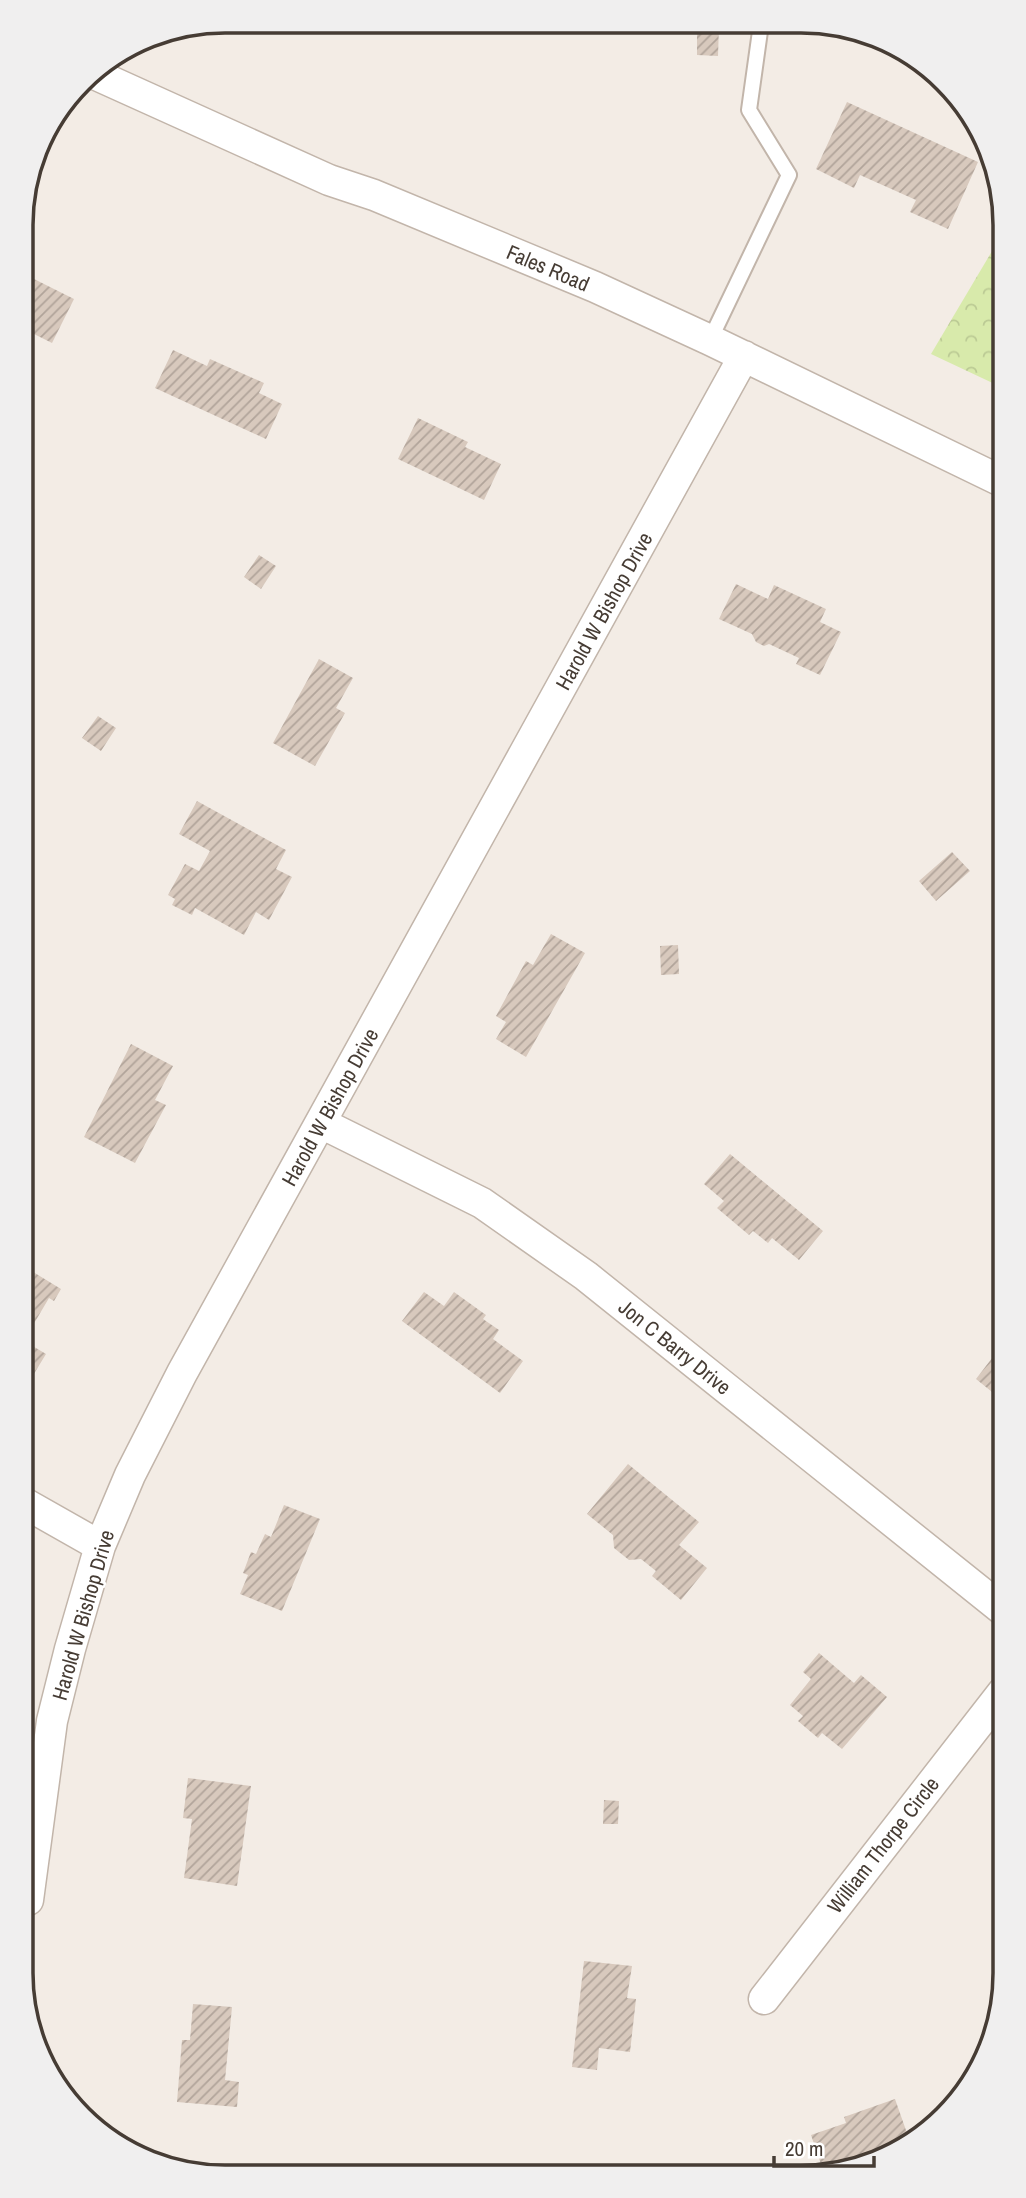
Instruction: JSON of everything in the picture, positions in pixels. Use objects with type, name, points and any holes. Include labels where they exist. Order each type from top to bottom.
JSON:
[{"type":"street","name":"Fales Road","points":[[103,78],[329,180],[374,195],[583,282],[744,356],[993,477]]},
{"type":"street","name":"Harold W Bishop Drive","points":[[33,1862],[52,1721],[100,1546],[130,1475],[181,1373],[744,356]]},
{"type":"street","name":"Jon C Barry Drive","points":[[321,1123],[482,1203],[534,1238],[586,1276],[992,1601]]},
{"type":"street","points":[[33,1508],[100,1546]]},
{"type":"street","name":"William Thorpe Circle","points":[[764,1999],[992,1706]]},
{"type":"lane","points":[[710,340],[789,175],[749,110],[760,33]]},
{"type":"green space","points":[[993,249],[993,383],[931,354]]},
{"type":"building","points":[[697,33],[719,33],[718,56],[697,55]]},
{"type":"building","points":[[847,102],[978,162],[948,229],[910,212],[916,200],[860,175],[854,188],[816,169]]},
{"type":"building","points":[[34,279],[74,299],[52,343],[34,334]]},
{"type":"building","points":[[173,350],[207,366],[210,359],[264,383],[259,393],[282,404],[266,439],[155,388]]},
{"type":"building","points":[[418,418],[468,442],[465,447],[501,464],[484,500],[398,459]]},
{"type":"building","points":[[259,555],[276,566],[261,589],[244,577]]},
{"type":"building","points":[[736,584],[768,599],[774,585],[826,609],[820,622],[841,632],[820,675],[796,664],[799,658],[769,644],[764,646],[756,642],[752,634],[719,619]]},
{"type":"building","points":[[319,659],[353,678],[336,708],[345,713],[315,766],[273,743]]},
{"type":"building","points":[[98,716],[116,728],[101,751],[82,738]]},
{"type":"building","points":[[197,801],[286,850],[276,869],[292,877],[269,920],[256,912],[244,935],[195,908],[192,915],[172,905],[175,899],[168,895],[185,864],[199,871],[210,851],[179,834]]},
{"type":"building","points":[[952,852],[970,871],[936,901],[919,881]]},
{"type":"building","points":[[551,934],[585,953],[526,1057],[496,1039],[506,1022],[496,1016],[526,961],[533,965]]},
{"type":"building","points":[[678,945],[679,974],[661,975],[660,946]]},
{"type":"building","points":[[131,1044],[173,1066],[155,1100],[166,1105],[135,1163],[84,1137]]},
{"type":"building","points":[[730,1154],[823,1231],[799,1260],[772,1238],[768,1243],[753,1231],[749,1235],[717,1208],[724,1201],[704,1184]]},
{"type":"building","points":[[33,1272],[61,1289],[54,1301],[49,1298],[33,1325]]},
{"type":"building","points":[[424,1292],[444,1306],[454,1292],[486,1315],[483,1319],[499,1330],[493,1339],[523,1361],[500,1393],[402,1321]]},
{"type":"building","points":[[33,1346],[46,1354],[33,1375]]},
{"type":"building","points":[[992,1358],[992,1392],[976,1379]]},
{"type":"building","points":[[628,1464],[699,1522],[679,1545],[707,1568],[681,1600],[652,1576],[656,1571],[641,1559],[629,1560],[614,1548],[613,1535],[587,1514]]},
{"type":"building","points":[[284,1505],[320,1519],[282,1611],[240,1594],[248,1575],[243,1573],[251,1552],[256,1554],[265,1534],[271,1537]]},
{"type":"building","points":[[819,1653],[854,1683],[861,1675],[887,1697],[842,1749],[822,1733],[818,1738],[798,1721],[803,1716],[790,1705],[811,1679],[803,1672]]},
{"type":"building","points":[[188,1778],[251,1786],[237,1886],[184,1878],[192,1819],[183,1818]]},
{"type":"building","points":[[604,1800],[619,1801],[618,1824],[603,1824]]},
{"type":"building","points":[[584,1961],[632,1966],[627,1998],[636,1999],[630,2052],[599,2048],[597,2070],[572,2067]]},
{"type":"building","points":[[193,2004],[232,2007],[225,2080],[239,2082],[237,2107],[177,2102],[182,2040],[190,2040]]},
{"type":"building","points":[[895,2099],[907,2132],[874,2150],[851,2158],[821,2163],[811,2135],[846,2123],[844,2117]]}]
